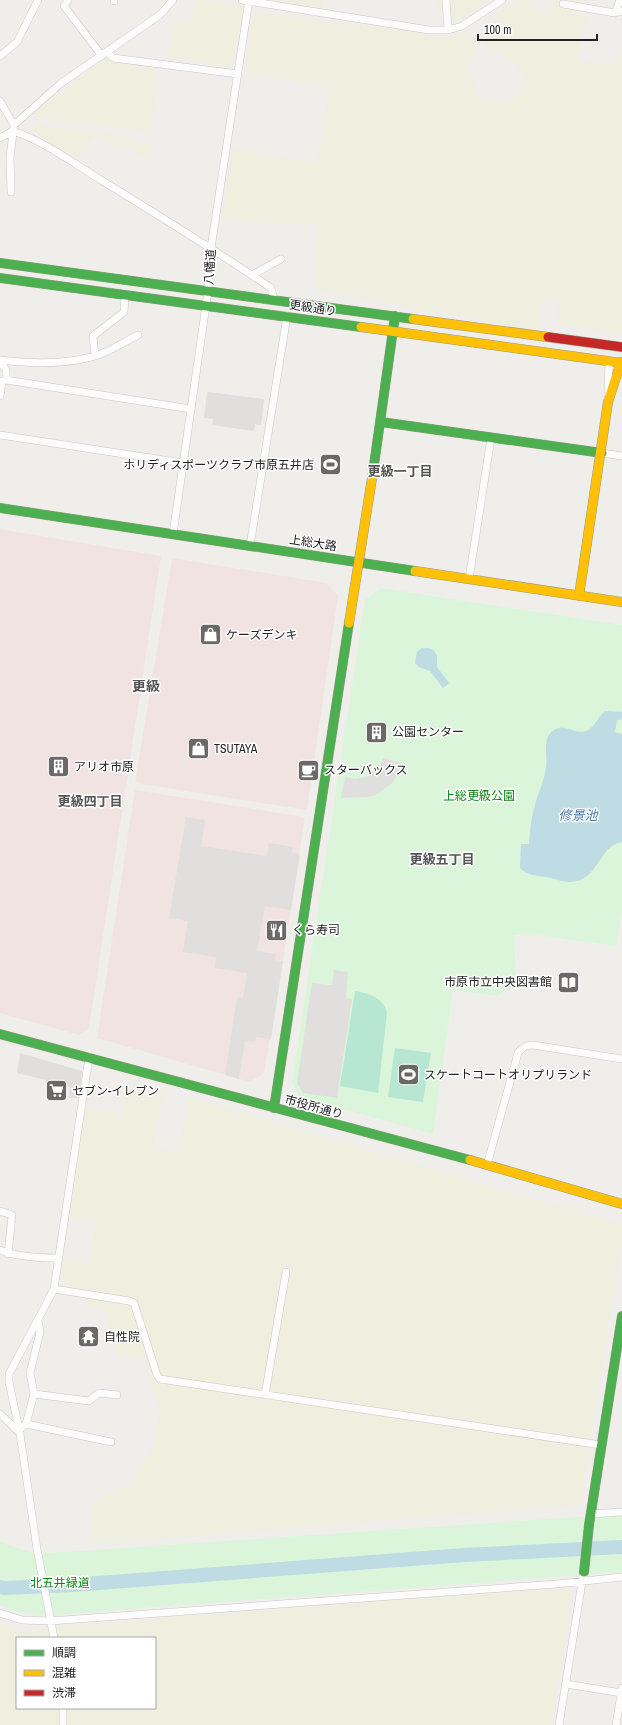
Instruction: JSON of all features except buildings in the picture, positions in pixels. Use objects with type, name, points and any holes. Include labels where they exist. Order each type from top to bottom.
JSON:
[{"type":"street","points":[[0,56],[17,42],[38,0]]},
{"type":"street","points":[[68,0],[64,6],[104,54],[113,58],[238,74]]},
{"type":"street","points":[[0,138],[14,128],[60,84],[161,14],[173,0]]},
{"type":"street","points":[[246,0],[429,30],[448,30],[462,26],[502,0]]},
{"type":"street","name":"八幡道","points":[[173,534],[208,291],[211,248],[238,74],[246,0]]},
{"type":"street","points":[[446,0],[448,30]]},
{"type":"street","points":[[563,4],[618,12],[620,0]]},
{"type":"street","points":[[0,101],[14,128],[54,151],[252,275],[271,288],[274,300]]},
{"type":"street","points":[[11,192],[10,157],[14,128]]},
{"type":"street","points":[[252,275],[282,259]]},
{"type":"street","name":"更級通り","points":[[0,263],[622,347]]},
{"type":"street","name":"更級通り","points":[[1,280],[287,316],[622,362]]},
{"type":"street","points":[[95,355],[93,336],[124,312],[125,295]]},
{"type":"street","points":[[250,546],[287,316]]},
{"type":"street","points":[[274,1108],[381,422],[395,316]]},
{"type":"street","points":[[0,360],[45,363],[80,358],[107,352],[138,335]]},
{"type":"street","points":[[0,360],[6,370],[6,380]]},
{"type":"street","points":[[580,596],[602,454],[608,402],[607,389],[609,360]]},
{"type":"street","points":[[608,402],[622,362]]},
{"type":"street","points":[[0,396],[2,381],[6,380],[191,409]]},
{"type":"street","points":[[381,422],[622,456]]},
{"type":"street","points":[[0,435],[183,463]]},
{"type":"street","points":[[469,579],[491,438]]},
{"type":"street","name":"上総大路","points":[[0,508],[622,602]]},
{"type":"street","name":"市役所通り","points":[[0,1034],[487,1165],[622,1204]]},
{"type":"street","points":[[487,1165],[518,1053],[521,1048],[533,1045],[622,1059]]},
{"type":"street","points":[[54,1637],[39,1562],[20,1432],[9,1382],[9,1374],[54,1289],[89,1057]]},
{"type":"street","points":[[0,1211],[12,1215],[8,1254]]},
{"type":"street","points":[[0,1250],[8,1254],[58,1258]]},
{"type":"street","points":[[266,1395],[286,1272]]},
{"type":"street","points":[[54,1289],[129,1300],[134,1304],[157,1375],[160,1379],[602,1445]]},
{"type":"street","points":[[559,1725],[622,1316]]},
{"type":"street","points":[[20,1432],[26,1424],[34,1394],[30,1373],[40,1332],[38,1320]]},
{"type":"street","points":[[34,1394],[89,1401],[98,1393],[117,1395]]},
{"type":"street","points":[[0,1414],[20,1432]]},
{"type":"street","points":[[26,1424],[111,1442]]},
{"type":"street","points":[[592,1514],[622,1512]]},
{"type":"street","points":[[0,1613],[22,1620],[50,1621],[549,1585],[583,1576],[622,1577]]},
{"type":"street","points":[[566,1684],[622,1691],[616,1725]]},
{"type":"street","points":[[63,1709],[63,1725]]},
{"type":"shaded area","points":[[207,392],[264,399],[261,425],[255,424],[254,431],[212,425],[213,419],[204,418]]},
{"type":"shaded area","points":[[0,529],[161,556],[89,1028],[79,1035],[0,1013]]},
{"type":"shaded area","points":[[172,558],[327,583],[338,596],[307,810],[135,783]]},
{"type":"shaded area","points":[[383,758],[403,763],[401,770],[392,783],[376,795],[367,797],[341,798],[345,777],[355,779],[367,777],[380,767]]},
{"type":"shaded area","points":[[135,790],[305,817],[264,1073],[250,1082],[97,1038]]},
{"type":"shaded area","points":[[186,817],[205,820],[201,846],[267,856],[269,843],[293,847],[292,852],[300,854],[291,910],[265,906],[257,951],[276,954],[275,960],[283,961],[271,1039],[256,1037],[255,1042],[245,1041],[239,1079],[225,1075],[237,997],[243,998],[247,973],[215,968],[216,957],[183,952],[188,921],[169,918]]},
{"type":"shaded area","points":[[334,970],[348,972],[346,998],[352,999],[337,1098],[303,1093],[297,1083],[312,983],[332,985]]},
{"type":"shaded area","points":[[20,1053],[82,1071],[79,1098],[69,1098],[70,1087],[46,1084],[45,1080],[17,1073]]},
{"type":"green space","points":[[196,0],[243,8],[231,68],[167,56],[175,20],[192,19]]},
{"type":"green space","points":[[275,0],[323,0],[321,9]]},
{"type":"green space","points":[[436,0],[486,0],[460,21],[446,22]]},
{"type":"green space","points":[[520,0],[529,0],[528,7],[550,15],[554,0],[578,0],[577,13],[586,18],[577,61],[617,65],[622,42],[622,334],[559,324],[559,301],[543,299],[538,331],[317,289],[317,225],[223,220],[231,149],[317,163],[329,89],[246,72],[253,12],[449,36],[468,32],[478,52],[467,64],[479,100],[513,101],[528,78],[512,61],[487,49],[484,39],[501,22],[494,14]]},
{"type":"green space","points":[[106,57],[157,69],[151,131],[38,118],[33,114]]},
{"type":"green space","points":[[38,125],[104,133],[153,146],[144,157],[125,146],[118,151],[98,135],[76,160],[32,130]]},
{"type":"green space","name":"上総更級公園","points":[[380,588],[622,625],[622,911],[616,946],[530,934],[514,935],[516,983],[497,996],[453,990],[433,1134],[300,1097],[292,1083],[365,600]]},
{"type":"green space","points":[[355,991],[366,993],[375,997],[382,1003],[387,1013],[378,1093],[340,1086]]},
{"type":"green space","name":"スケートコートオリプリランド","points":[[395,1048],[431,1053],[423,1102],[388,1097]]},
{"type":"green space","points":[[128,1086],[162,1097],[152,1149],[179,1152],[188,1098],[622,1225],[622,1240],[580,1505],[89,1544],[92,1503],[130,1483],[153,1449],[160,1410],[144,1357],[116,1354],[108,1313],[64,1286],[62,1260],[89,1261],[97,1223],[70,1218],[85,1106],[122,1114]]},
{"type":"green space","name":"北五井緑道","points":[[622,1514],[622,1572],[50,1615],[22,1613],[0,1606],[0,1542],[36,1554]]},
{"type":"green space","points":[[567,1587],[572,1593],[551,1725],[0,1725],[0,1624],[25,1633],[59,1626]]},
{"type":"water","points":[[422,648],[433,650],[437,655],[437,667],[449,683],[443,688],[430,671],[419,667],[415,663],[417,652]]},
{"type":"water","name":"修景池","points":[[605,711],[622,712],[622,719],[617,720],[615,732],[622,734],[622,842],[614,845],[608,850],[593,870],[587,876],[579,880],[567,882],[532,875],[520,868],[521,844],[529,844],[530,829],[536,800],[545,772],[546,742],[548,737],[550,733],[558,728],[566,728],[578,732],[586,731],[592,727]]},
{"type":"waterway","points":[[0,1587],[72,1585],[464,1555],[622,1547]]},
{"type":"traffic: fast","points":[[0,263],[413,319]]},
{"type":"traffic: fast","points":[[0,278],[361,327]]},
{"type":"traffic: fast","points":[[373,472],[395,316]]},
{"type":"traffic: fast","points":[[381,422],[602,453]]},
{"type":"traffic: fast","points":[[0,508],[415,571]]},
{"type":"traffic: fast","points":[[274,1108],[349,623]]},
{"type":"traffic: fast","points":[[0,1034],[470,1160]]},
{"type":"traffic: fast","points":[[584,1572],[589,1525],[622,1316]]},
{"type":"traffic: slow","points":[[413,319],[548,337]]},
{"type":"traffic: slow","points":[[361,327],[622,363]]},
{"type":"traffic: slow","points":[[579,596],[608,402],[621,362]]},
{"type":"traffic: slow","points":[[349,623],[373,472]]},
{"type":"traffic: slow","points":[[415,571],[622,602]]},
{"type":"traffic: slow","points":[[470,1160],[622,1204]]},
{"type":"traffic: jam","points":[[548,337],[622,347]]},
{"type":"place","name":"ホリディスポーツクラブ市原五井店","points":[[330,465]]},
{"type":"place","name":"ケーズデンキ","points":[[210,635]]},
{"type":"place","name":"公園センター","points":[[376,732]]},
{"type":"place","name":"TSUTAYA","points":[[199,749]]},
{"type":"place","name":"アリオ市原","points":[[59,767]]},
{"type":"place","name":"スターバックス","points":[[309,770]]},
{"type":"place","name":"くら寿司","points":[[277,930]]},
{"type":"place","name":"市原市立中央図書館","points":[[568,982]]},
{"type":"place","name":"スケートコートオリプリランド","points":[[409,1075]]},
{"type":"place","name":"セブン-イレブン","points":[[57,1091]]},
{"type":"place","name":"自性院","points":[[88,1337]]},
{"type":"district","name":"更級一丁目","points":[[400,471]]},
{"type":"district","name":"更級","points":[[146,686]]},
{"type":"district","name":"更級四丁目","points":[[90,801]]},
{"type":"district","name":"更級五丁目","points":[[442,859]]}]
